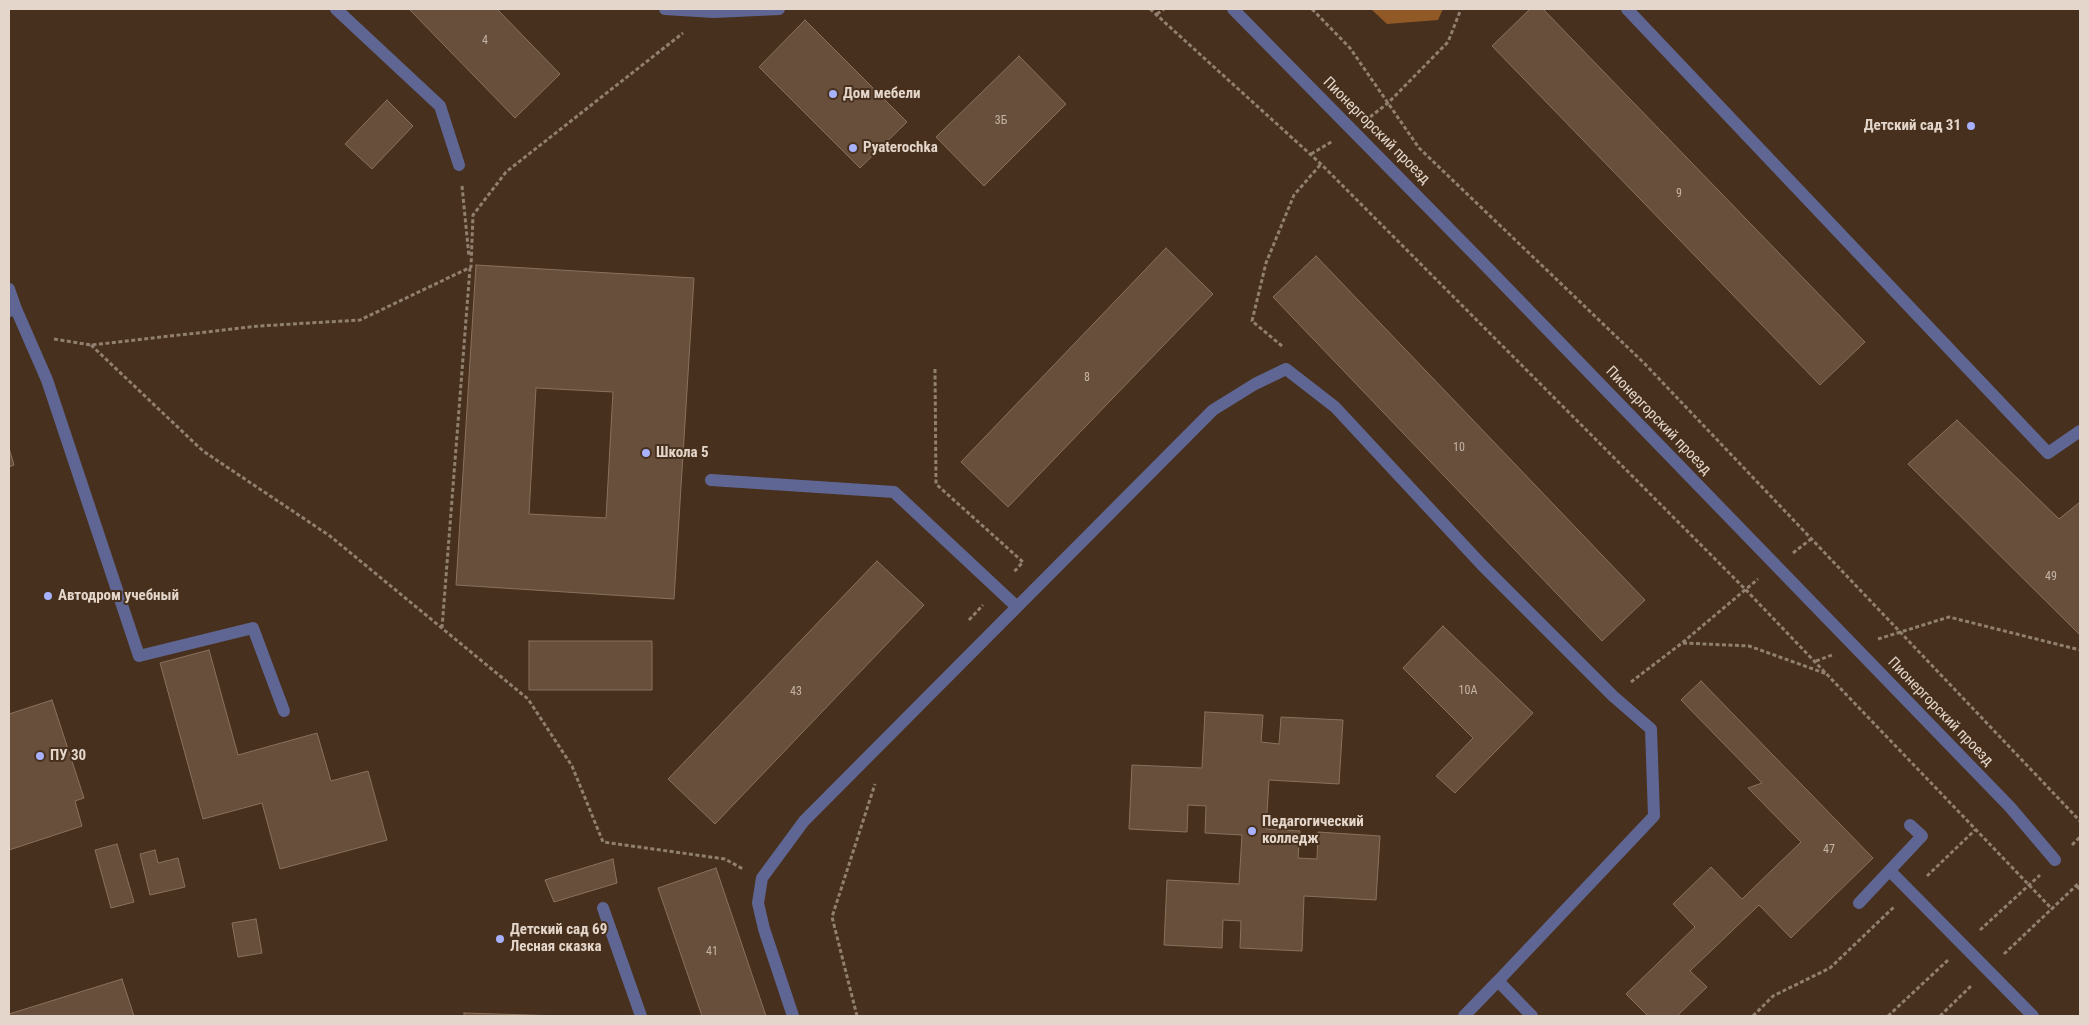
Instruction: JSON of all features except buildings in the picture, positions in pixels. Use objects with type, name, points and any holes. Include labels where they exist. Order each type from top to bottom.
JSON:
[{"type":"street","points":[[336,9],[440,106],[459,165]]},
{"type":"street","points":[[665,9],[714,12],[780,9]]},
{"type":"street","name":"Пионергорский проезд","points":[[1233,9],[2010,807],[2055,860]]},
{"type":"street","points":[[1627,9],[2048,453],[2080,431]]},
{"type":"street","points":[[9,289],[12,310],[48,380],[139,656],[253,628],[284,711]]},
{"type":"street","points":[[793,1016],[764,929],[758,904],[762,878],[804,821],[1213,410],[1255,384],[1286,369],[1335,407],[1482,565],[1613,696],[1651,729],[1654,816],[1464,1016]]},
{"type":"street","points":[[711,480],[894,492],[1017,607]]},
{"type":"street","points":[[1859,903],[1922,836],[1910,825]]},
{"type":"street","points":[[1890,871],[2033,1016]]},
{"type":"street","points":[[603,908],[641,1016]]},
{"type":"street","points":[[1498,981],[1532,1016]]},
{"type":"path","points":[[1150,9],[1311,154],[1746,588],[2052,909]]},
{"type":"path","points":[[1156,14],[1164,9]]},
{"type":"path","points":[[1312,9],[1350,48],[1419,148],[1644,363],[2080,821]]},
{"type":"path","points":[[1311,154],[1352,130],[1388,103],[1448,42],[1461,9]]},
{"type":"path","points":[[442,629],[473,214],[506,172],[669,43]]},
{"type":"path","points":[[1282,347],[1252,321],[1266,263],[1294,195],[1321,164]]},
{"type":"path","points":[[459,165],[470,267]]},
{"type":"path","points":[[26,334],[91,345],[259,326],[360,320],[470,267]]},
{"type":"path","points":[[91,345],[203,452],[330,536],[528,699],[572,766],[603,842],[638,849],[725,859],[762,878]]},
{"type":"path","points":[[1613,696],[1682,643],[1746,588],[1811,539]]},
{"type":"path","points":[[1816,661],[1900,631],[1949,617],[2080,650]]},
{"type":"path","points":[[1682,643],[1749,646],[1828,674]]},
{"type":"path","points":[[1753,1016],[1773,996],[1830,968],[1975,830]]},
{"type":"path","points":[[1888,1016],[2080,837]]},
{"type":"path","points":[[1940,1016],[2080,882]]},
{"type":"path","points":[[2076,886],[2080,890]]},
{"type":"shaded area","points":[[1371,9],[1443,9],[1438,20],[1387,24]]},
{"type":"place","name":"Дом мебели","points":[[833,94]]},
{"type":"place","name":"Детский сад 31","points":[[1971,126]]},
{"type":"place","name":"Pyaterochka","points":[[853,148]]},
{"type":"place","name":"Школа 5","points":[[646,453]]},
{"type":"place","name":"Автодром учебный","points":[[48,596]]},
{"type":"place","name":"ПУ 30","points":[[40,756]]},
{"type":"place","name":"Педагогический колледж","points":[[1252,831]]},
{"type":"place","name":"Детский сад 69 Лесная сказка","points":[[500,939]]}]
